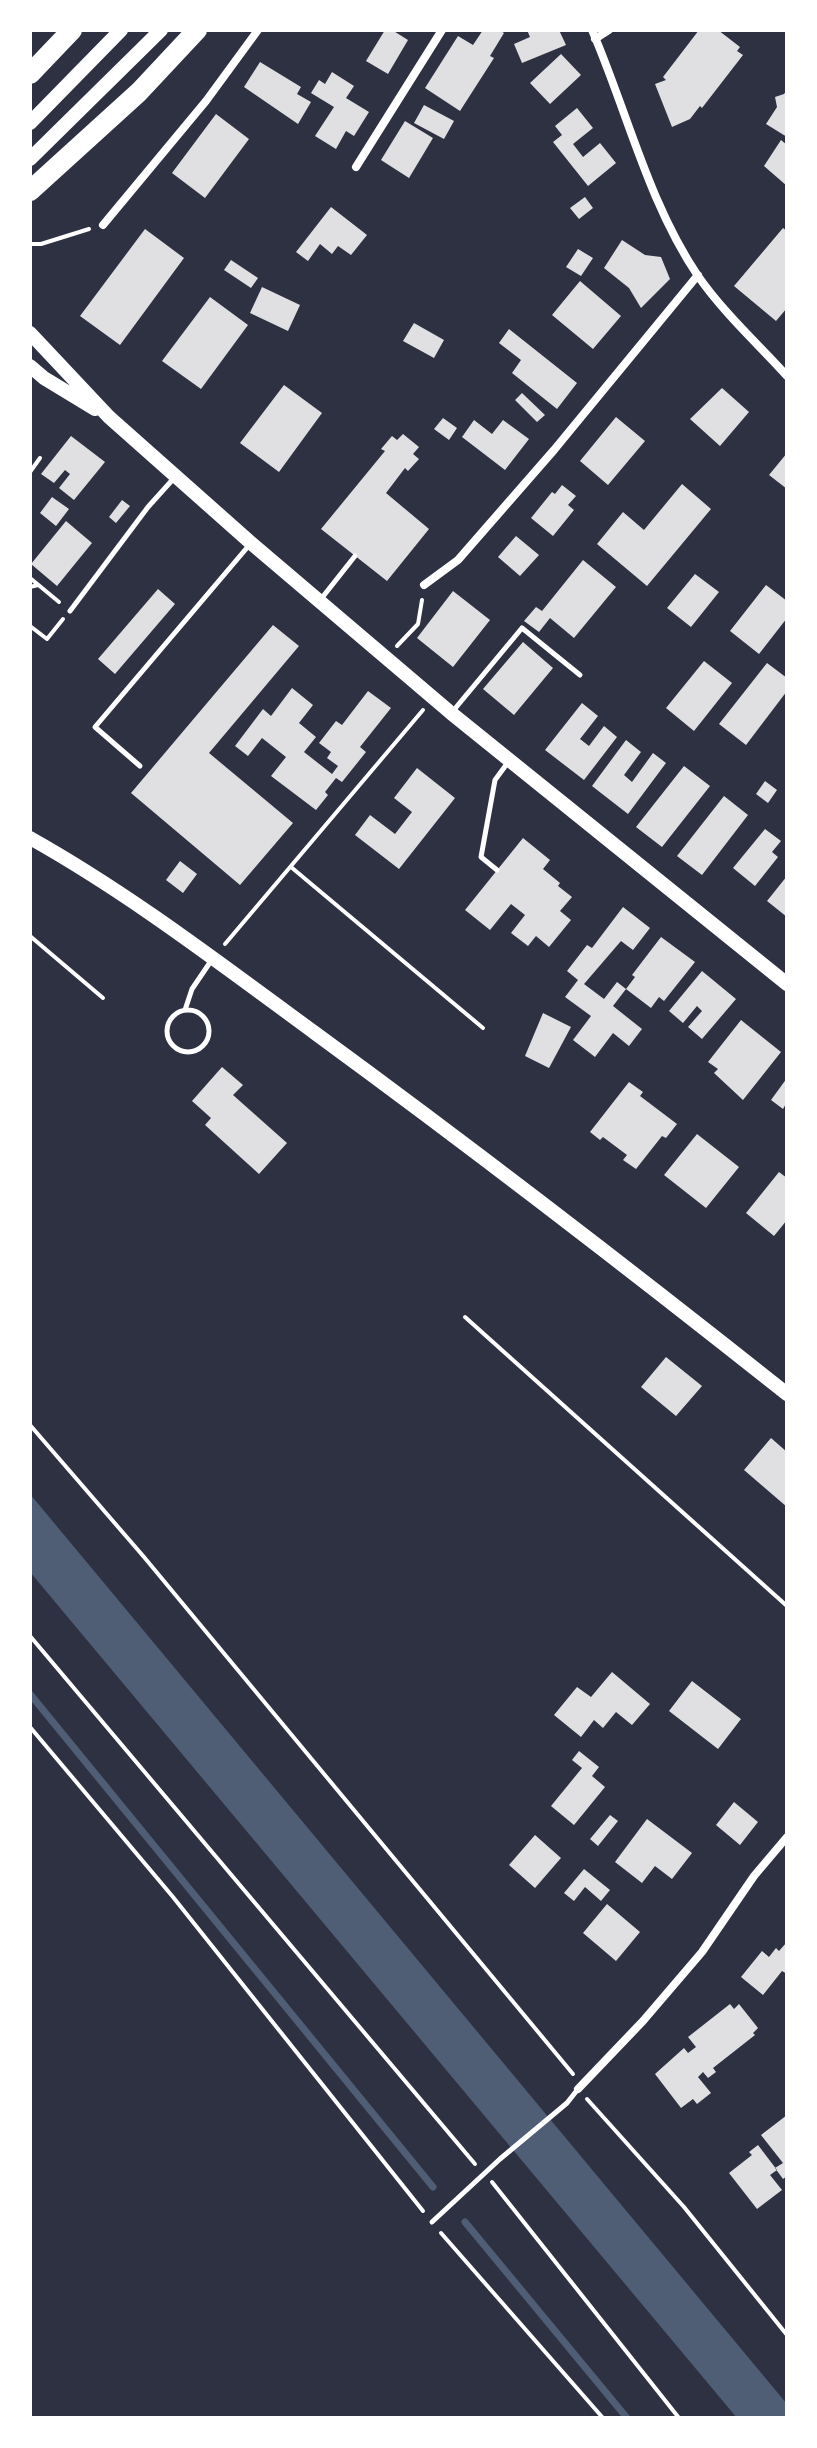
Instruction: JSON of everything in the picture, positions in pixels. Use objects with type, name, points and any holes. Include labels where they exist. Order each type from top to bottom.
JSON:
[{"type":"highway","points":[[30,74],[72,30]]},
{"type":"highway","points":[[30,191],[139,92],[197,30]]},
{"type":"main road","points":[[30,123],[121,30]]},
{"type":"main road","points":[[30,159],[161,30]]},
{"type":"main road","points":[[30,333],[109,417],[251,543],[451,713],[787,984]]},
{"type":"main road","points":[[30,366],[44,378],[109,417]]},
{"type":"main road","points":[[30,838],[77,864],[213,958],[483,1156],[787,1394]]},
{"type":"street","points":[[103,225],[206,101],[258,30]]},
{"type":"street","points":[[356,167],[442,30]]},
{"type":"street","points":[[609,30],[594,34],[657,197],[698,275],[787,376]]},
{"type":"street","points":[[424,585],[458,560],[698,275]]},
{"type":"street","points":[[578,2089],[643,2021],[702,1952],[754,1876],[787,1837]]},
{"type":"lane","points":[[70,611],[148,507],[176,476]]},
{"type":"lane","points":[[140,766],[95,727],[251,543]]},
{"type":"lane","points":[[320,600],[355,556]]},
{"type":"lane","points":[[451,713],[522,628],[580,675]]},
{"type":"lane","points":[[497,870],[481,857],[495,780],[509,760]]},
{"type":"lane","points":[[185,1010],[192,989],[213,958]]},
{"type":"lane","points":[[185,1010],[198,1012],[207,1021],[209,1031],[206,1042],[192,1051],[175,1048],[168,1040],[166,1031],[170,1019],[177,1012],[185,1010]]},
{"type":"lane","points":[[432,2222],[567,2103],[578,2089]]},
{"type":"path","points":[[30,244],[41,244],[103,225]]},
{"type":"path","points":[[30,472],[40,458]]},
{"type":"path","points":[[30,578],[70,611],[47,639],[30,626]]},
{"type":"path","points":[[30,587],[38,585]]},
{"type":"path","points":[[386,658],[418,624],[424,585]]},
{"type":"path","points":[[213,958],[433,698]]},
{"type":"path","points":[[291,867],[483,1028]]},
{"type":"path","points":[[30,936],[103,998]]},
{"type":"path","points":[[465,1317],[787,1606]]},
{"type":"path","points":[[30,1425],[144,1557],[570,2069],[578,2089],[684,2207],[787,2335]]},
{"type":"path","points":[[30,1636],[468,2159],[485,2173],[679,2418]]},
{"type":"path","points":[[30,1727],[173,1897],[432,2222],[603,2418]]},
{"type":"water","points":[[30,1494],[787,2404],[787,2418],[737,2418],[30,1572]]},
{"type":"building","points":[[385,30],[392,30],[408,40],[388,74],[366,61]]},
{"type":"building","points":[[483,30],[504,33],[490,56],[494,58],[460,111],[425,88],[458,36],[473,45]]},
{"type":"building","points":[[527,30],[559,30],[566,45],[522,63],[514,44],[530,37]]},
{"type":"building","points":[[699,30],[718,30],[740,47],[737,51],[743,55],[702,108],[700,106],[690,119],[672,127],[655,84],[666,80],[663,77]]},
{"type":"building","points":[[561,54],[581,75],[550,104],[530,83]]},
{"type":"building","points":[[260,62],[301,87],[297,94],[311,102],[298,124],[244,87]]},
{"type":"building","points":[[332,72],[354,86],[346,98],[369,112],[354,136],[346,131],[336,149],[315,136],[334,107],[311,93],[319,80],[325,84]]},
{"type":"building","points":[[787,90],[787,137],[766,124],[777,107],[775,97]]},
{"type":"building","points":[[424,105],[454,121],[444,139],[414,123]]},
{"type":"building","points":[[577,108],[593,128],[573,144],[583,157],[600,143],[616,163],[588,186],[553,142],[562,135],[555,126]]},
{"type":"building","points":[[216,114],[249,139],[205,198],[172,173]]},
{"type":"building","points":[[405,121],[433,138],[409,178],[381,160]]},
{"type":"building","points":[[781,140],[787,145],[787,186],[764,166]]},
{"type":"building","points":[[585,197],[593,208],[579,219],[570,208]]},
{"type":"building","points":[[331,207],[367,235],[351,255],[338,246],[332,254],[320,244],[308,261],[296,252]]},
{"type":"building","points":[[783,228],[787,231],[787,308],[776,321],[734,286]]},
{"type":"building","points":[[145,229],[184,258],[120,345],[80,316]]},
{"type":"building","points":[[622,240],[645,255],[661,257],[670,279],[641,308],[629,288],[604,268]]},
{"type":"building","points":[[578,249],[593,258],[581,276],[566,267]]},
{"type":"building","points":[[231,260],[258,278],[251,288],[224,270]]},
{"type":"building","points":[[580,281],[621,316],[593,349],[552,315]]},
{"type":"building","points":[[262,287],[300,305],[288,331],[250,313]]},
{"type":"building","points":[[210,297],[248,325],[201,389],[162,361]]},
{"type":"building","points":[[414,323],[444,340],[434,358],[403,341]]},
{"type":"building","points":[[509,329],[577,383],[557,409],[512,373],[521,360],[499,343]]},
{"type":"building","points":[[284,385],[322,413],[279,472],[240,443]]},
{"type":"building","points":[[722,388],[749,412],[720,446],[690,419]]},
{"type":"building","points":[[522,393],[545,415],[537,422],[515,400]]},
{"type":"building","points":[[616,417],[645,441],[608,485],[580,461]]},
{"type":"building","points":[[443,418],[457,428],[449,440],[434,429]]},
{"type":"building","points":[[474,420],[492,434],[503,420],[529,439],[505,470],[462,437]]},
{"type":"building","points":[[403,434],[419,447],[413,454],[419,459],[408,471],[405,468],[386,493],[429,529],[387,581],[321,529],[385,451],[381,449],[392,436],[397,440]]},
{"type":"building","points":[[71,436],[105,462],[74,500],[59,488],[70,474],[65,470],[54,483],[41,474]]},
{"type":"building","points":[[787,453],[787,489],[769,475]]},
{"type":"building","points":[[682,484],[711,509],[647,586],[597,544],[623,512],[644,530]]},
{"type":"building","points":[[562,485],[576,496],[568,505],[574,510],[553,536],[531,518],[552,492],[555,494]]},
{"type":"building","points":[[52,497],[69,509],[56,526],[40,513]]},
{"type":"building","points":[[122,500],[130,506],[116,523],[109,517]]},
{"type":"building","points":[[66,521],[92,543],[57,586],[31,564]]},
{"type":"building","points":[[516,536],[539,555],[520,576],[498,557]]},
{"type":"building","points":[[583,560],[616,587],[574,638],[550,618],[539,632],[524,621],[536,607],[542,611]]},
{"type":"building","points":[[695,574],[719,592],[691,627],[667,608]]},
{"type":"building","points":[[766,585],[787,601],[787,618],[759,654],[730,631]]},
{"type":"building","points":[[158,589],[175,604],[115,674],[98,659]]},
{"type":"building","points":[[453,591],[490,620],[453,667],[417,638]]},
{"type":"building","points":[[273,625],[299,646],[209,753],[293,823],[240,885],[131,793]]},
{"type":"building","points":[[523,642],[553,668],[514,715],[483,689]]},
{"type":"building","points":[[704,661],[732,683],[694,731],[666,708]]},
{"type":"building","points":[[767,663],[787,678],[787,691],[746,745],[719,724]]},
{"type":"building","points":[[292,688],[313,705],[299,723],[316,737],[304,752],[332,774],[338,766],[327,758],[331,752],[319,743],[336,721],[342,725],[368,691],[391,708],[360,747],[366,752],[342,782],[336,778],[316,810],[271,776],[286,757],[262,738],[248,756],[235,746],[263,709],[271,716]]},
{"type":"building","points":[[582,703],[598,716],[580,739],[589,746],[604,726],[617,737],[584,780],[545,750]]},
{"type":"building","points":[[626,740],[641,752],[624,775],[632,782],[653,753],[666,763],[628,814],[592,786]]},
{"type":"building","points":[[684,766],[710,786],[662,847],[636,827]]},
{"type":"building","points":[[417,768],[455,798],[399,869],[355,835],[370,815],[395,834],[412,812],[394,798]]},
{"type":"building","points":[[765,781],[777,790],[768,803],[756,794]]},
{"type":"building","points":[[724,796],[748,815],[702,875],[677,856]]},
{"type":"building","points":[[765,829],[781,841],[772,852],[778,857],[755,886],[733,868]]},
{"type":"building","points":[[523,838],[550,860],[543,869],[572,897],[560,911],[571,920],[549,947],[536,936],[528,946],[511,933],[525,915],[511,904],[490,930],[465,910]]},
{"type":"building","points":[[180,861],[197,874],[183,893],[166,880]]},
{"type":"building","points":[[787,876],[787,917],[767,901]]},
{"type":"building","points":[[623,907],[650,928],[633,950],[621,941],[584,984],[604,999],[617,982],[626,989],[613,1006],[642,1029],[629,1046],[613,1033],[595,1057],[573,1040],[591,1016],[565,997],[578,980],[567,971],[587,945],[592,948]]},
{"type":"building","points":[[661,937],[695,962],[664,1001],[659,997],[651,1008],[626,989],[635,977],[632,975]]},
{"type":"building","points":[[702,971],[736,999],[702,1039],[688,1027],[702,1011],[697,1006],[683,1023],[669,1011]]},
{"type":"building","points":[[543,1013],[571,1027],[549,1068],[525,1056]]},
{"type":"building","points":[[741,1020],[781,1052],[743,1100],[714,1073],[718,1069],[708,1062]]},
{"type":"building","points":[[222,1067],[243,1085],[233,1095],[287,1143],[259,1174],[205,1125],[211,1118],[192,1101]]},
{"type":"building","points":[[787,1078],[787,1102],[783,1109],[771,1100]]},
{"type":"building","points":[[629,1082],[643,1092],[640,1096],[677,1124],[666,1138],[662,1136],[636,1169],[623,1160],[627,1155],[603,1137],[600,1140],[590,1132]]},
{"type":"building","points":[[697,1134],[739,1167],[706,1208],[664,1175]]},
{"type":"building","points":[[779,1172],[787,1178],[787,1220],[774,1236],[746,1213]]},
{"type":"building","points":[[666,1357],[702,1386],[676,1416],[641,1387]]},
{"type":"building","points":[[771,1438],[787,1452],[787,1507],[744,1470]]},
{"type":"building","points":[[612,1672],[650,1704],[632,1725],[616,1712],[603,1728],[594,1720],[581,1737],[554,1715],[577,1687],[591,1697]]},
{"type":"building","points":[[692,1681],[741,1719],[718,1749],[669,1711]]},
{"type":"building","points":[[579,1751],[599,1767],[592,1776],[605,1787],[574,1825],[551,1806],[582,1768],[572,1760]]},
{"type":"building","points":[[734,1802],[758,1822],[740,1845],[716,1825]]},
{"type":"building","points":[[610,1815],[618,1821],[598,1846],[590,1839]]},
{"type":"building","points":[[647,1819],[692,1853],[672,1879],[655,1866],[642,1883],[615,1862]]},
{"type":"building","points":[[535,1835],[561,1858],[535,1888],[509,1865]]},
{"type":"building","points":[[584,1869],[610,1890],[601,1901],[585,1887],[574,1901],[564,1893]]},
{"type":"building","points":[[607,1904],[640,1932],[616,1961],[583,1933]]},
{"type":"building","points":[[787,1942],[787,1974],[782,1971],[763,1995],[741,1977],[762,1951],[769,1957],[776,1948],[779,1951]]},
{"type":"building","points":[[730,2004],[734,2009],[739,2004],[758,2028],[753,2033],[755,2035],[713,2068],[716,2072],[708,2078],[703,2072],[698,2077],[711,2093],[697,2104],[693,2099],[681,2108],[655,2074],[684,2048],[688,2053],[696,2047],[688,2037]]},
{"type":"building","points":[[787,2115],[787,2176],[783,2179],[775,2168],[783,2163],[761,2135]]},
{"type":"building","points":[[758,2145],[777,2170],[770,2175],[782,2190],[757,2209],[729,2173],[752,2155],[749,2152]]},
{"type":"waterway","points":[[30,1694],[433,2187]]},
{"type":"waterway","points":[[465,2222],[627,2418]]}]
